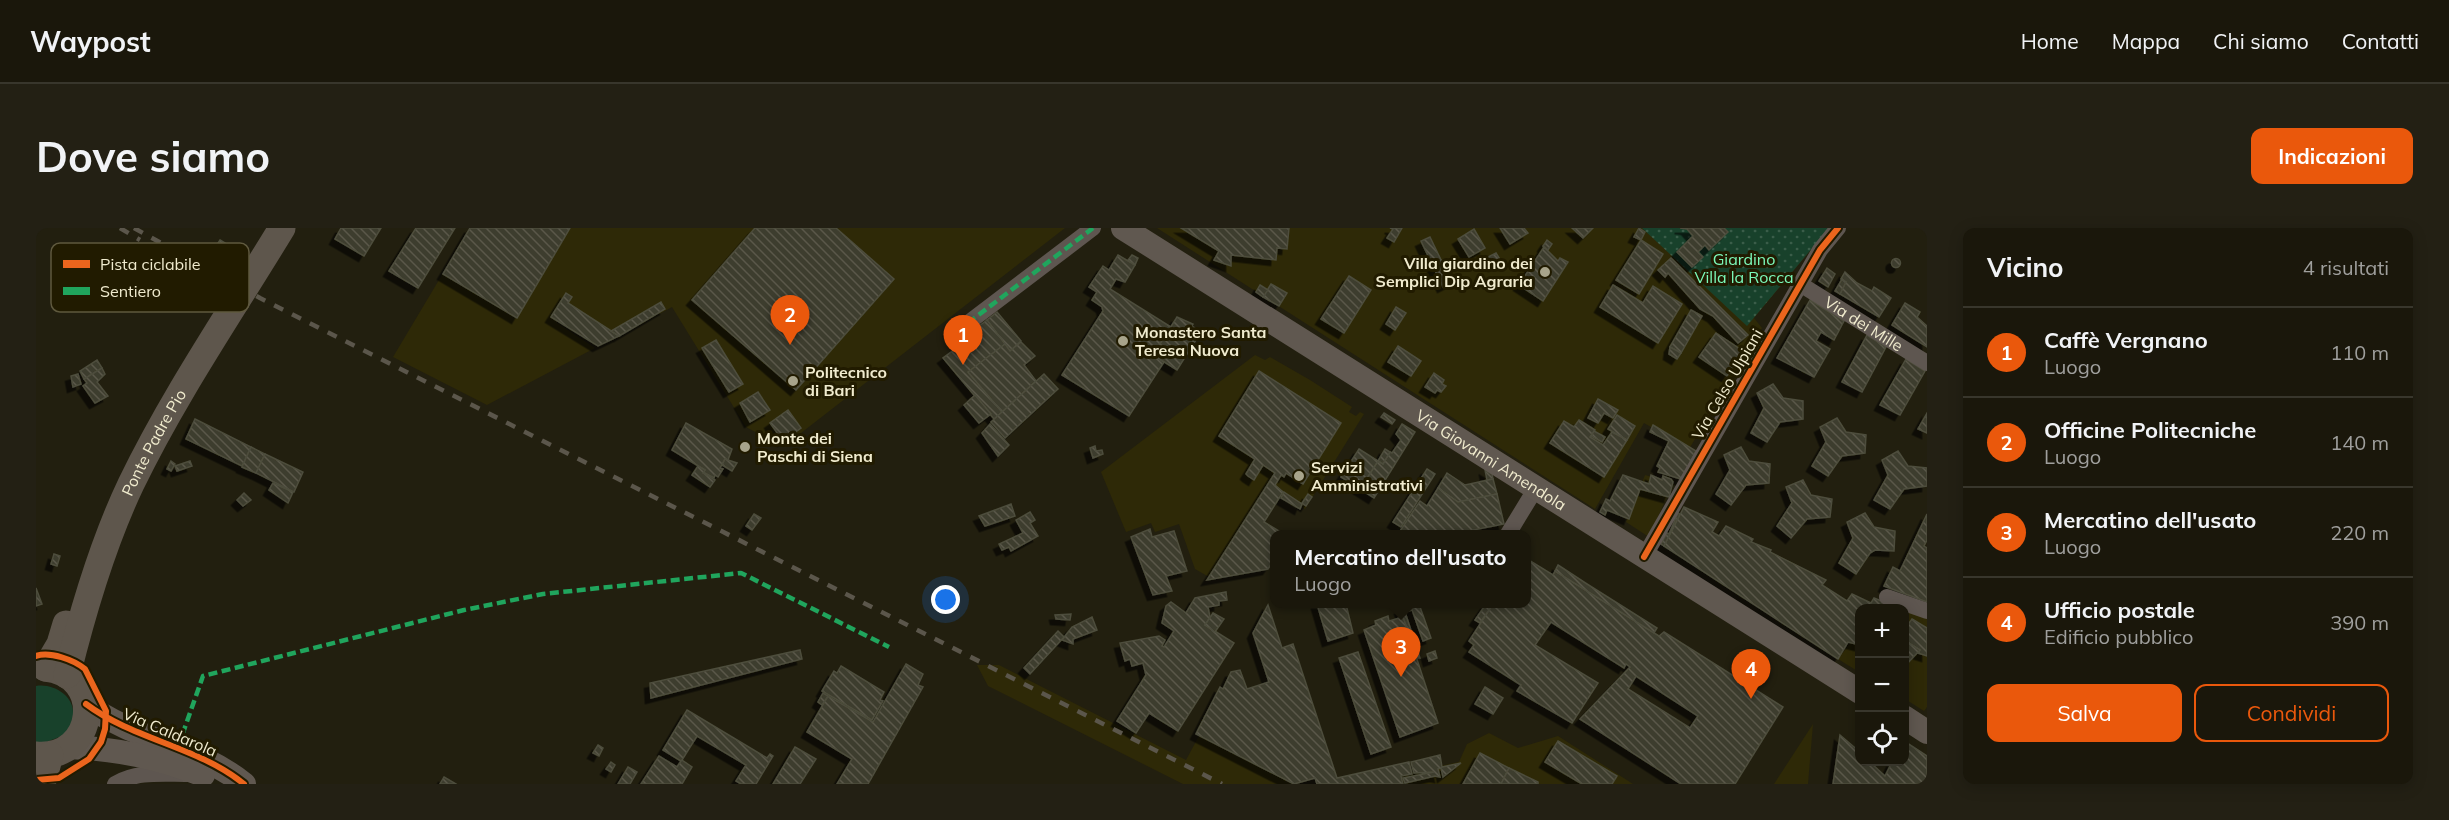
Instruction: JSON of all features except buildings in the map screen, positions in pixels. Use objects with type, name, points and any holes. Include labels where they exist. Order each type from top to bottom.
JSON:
[{"type":"main road","name":"Ponte Padre Pio","points":[[249,251],[263,228]]},
{"type":"main road","name":"Ponte Padre Pio","points":[[249,282],[282,228]]},
{"type":"main road","name":"Via Giovanni Amendola","points":[[1123,228],[1855,689]]},
{"type":"main road","name":"Ponte Padre Pio","points":[[50,671],[60,644],[84,555],[115,482],[143,426],[212,312]]},
{"type":"main road","name":"Ponte Padre Pio","points":[[50,671],[130,487],[158,432],[231,312]]},
{"type":"main road","points":[[42,784],[51,752],[82,732],[86,718],[86,704],[82,691],[50,671]]},
{"type":"main road","name":"Via Caldarola","points":[[86,704],[106,720],[178,747],[226,770],[244,784]]},
{"type":"main road","points":[[1909,720],[1927,732]]},
{"type":"main road","points":[[51,752],[98,748],[159,758],[225,784]]},
{"type":"street","points":[[968,323],[1093,228]]},
{"type":"street","name":"Via Celso Ulpiani","points":[[1644,557],[1820,250],[1838,228]]},
{"type":"street","name":"Via dei Mille","points":[[1800,284],[1927,363]]},
{"type":"street","points":[[1511,530],[1536,488]]},
{"type":"street","points":[[1887,597],[1927,611]]},
{"type":"street","points":[[115,784],[128,777],[141,775],[202,774]]},
{"type":"shaded area","name":"Politecnico di Bari","points":[[470,228],[1065,228],[783,447],[746,427],[672,307],[619,336],[567,303],[557,323],[595,348],[487,405],[393,357]]},
{"type":"shaded area","points":[[1157,228],[1829,228],[1754,318],[1762,328],[1689,449],[1644,423],[1595,509]]},
{"type":"shaded area","points":[[1255,355],[1265,360],[1270,357],[1310,380],[1352,407],[1349,412],[1356,416],[1360,412],[1364,414],[1305,509],[1268,483],[1209,577],[1195,569],[1179,524],[1155,532],[1151,523],[1126,532],[1101,472]]},
{"type":"shaded area","points":[[1645,475],[1673,483],[1649,537],[1626,522]]},
{"type":"shaded area","points":[[1909,612],[1927,619],[1927,707],[1924,711],[1909,702]]},
{"type":"shaded area","points":[[1852,641],[1855,643],[1855,670],[1838,659]]},
{"type":"shaded area","points":[[977,665],[999,665],[1186,760],[1199,736],[1295,784],[1183,784],[988,686]]},
{"type":"shaded area","points":[[1813,724],[1808,784],[1774,784]]},
{"type":"shaded area","points":[[1489,733],[1518,748],[1558,736],[1633,784],[1358,784],[1459,762],[1467,744]]},
{"type":"green space","name":"Giardino Villa la Rocca","points":[[1642,228],[1829,228],[1747,326]]},
{"type":"green space","points":[[36,686],[49,687],[62,692],[73,708],[73,715],[67,734],[36,746]]},
{"type":"railway","points":[[120,228],[140,240]]},
{"type":"railway","points":[[134,228],[161,243]]},
{"type":"railway","points":[[249,292],[1222,784]]},
{"type":"marked path","points":[[968,323],[1093,228]]},
{"type":"marked path","points":[[178,747],[203,676],[464,610],[543,594],[741,573],[889,647]]},
{"type":"cycle path","points":[[1644,557],[1820,250],[1838,228]]},
{"type":"cycle path","points":[[36,656],[62,657],[85,669],[106,711],[105,729],[101,742],[89,759],[59,778],[36,780]]},
{"type":"cycle path","points":[[86,704],[124,726],[186,751],[226,771],[244,784]]},
{"type":"place","name":"Villa giardino dei Semplici Dip Agraria","points":[[1545,272]]},
{"type":"place","name":"Monastero Santa Teresa Nuova","points":[[1123,341]]},
{"type":"place","name":"Officine Politecniche","points":[[790,345]]},
{"type":"place","name":"Caffè Vergnano","points":[[963,365]]},
{"type":"place","name":"Politecnico di Bari","points":[[793,381]]},
{"type":"place","name":"Monte dei Paschi di Siena","points":[[745,447]]},
{"type":"place","name":"Servizi Amministrativi","points":[[1299,476]]},
{"type":"place","name":"Mercatino dell'usato","points":[[1401,677]]},
{"type":"place","name":"Ufficio postale","points":[[1751,699]]}]
